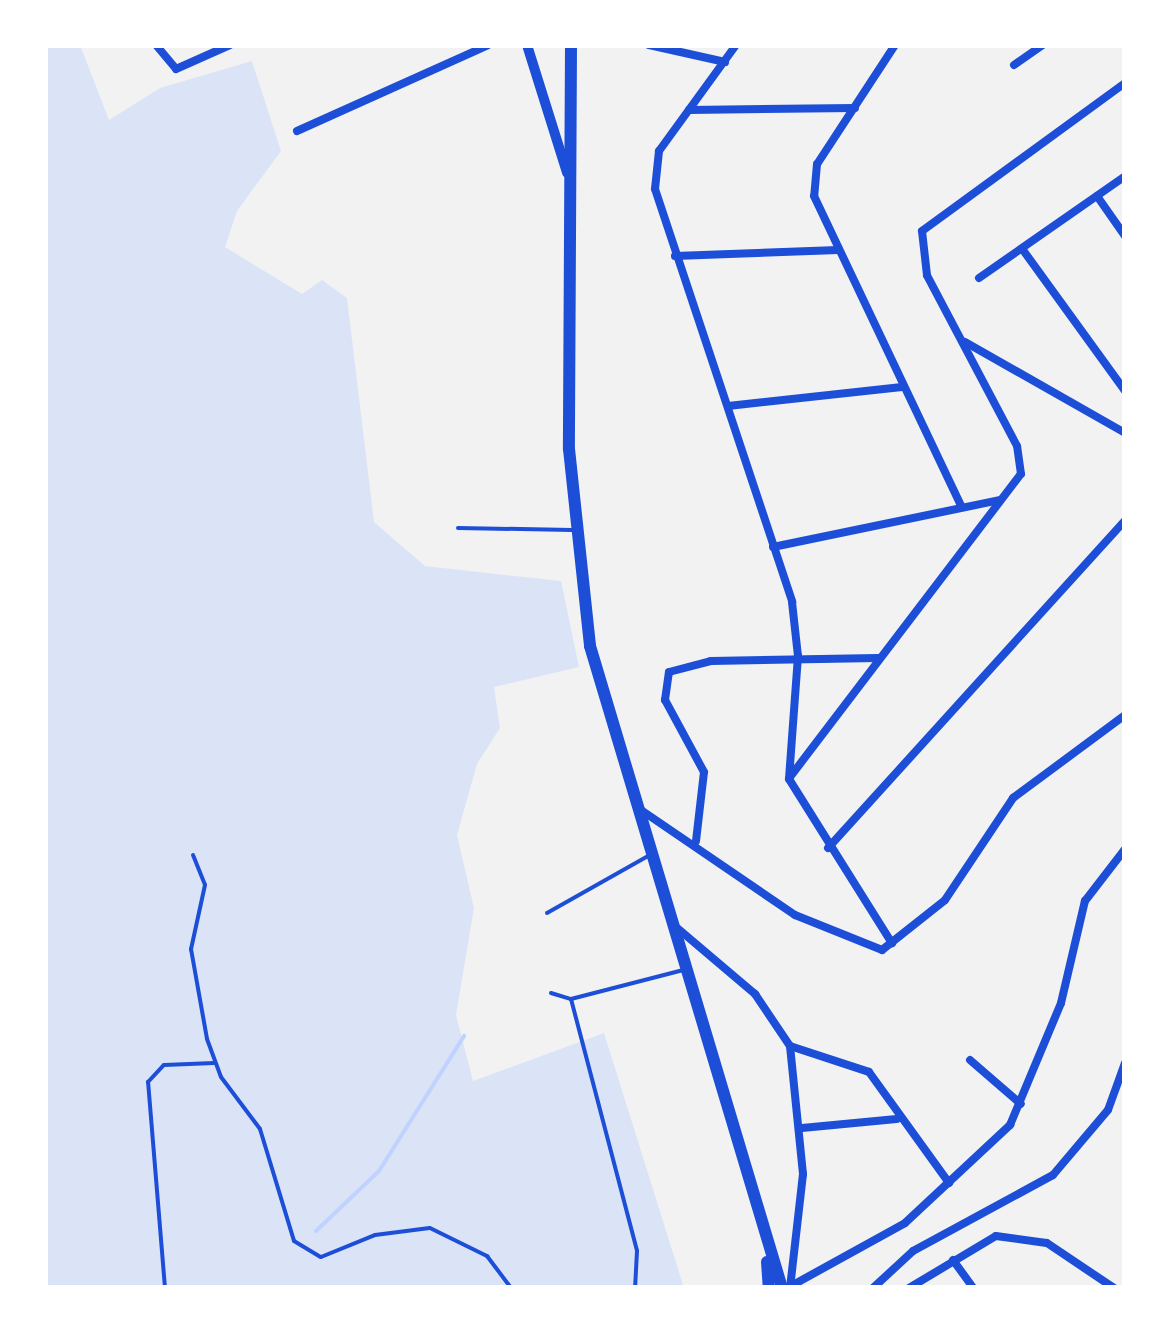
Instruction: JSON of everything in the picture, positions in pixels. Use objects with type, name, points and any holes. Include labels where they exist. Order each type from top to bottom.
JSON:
[{"type":"highway","points":[[571,45],[567,174],[572,530],[590,646],[688,968],[767,1254],[769,1288]]},
{"type":"highway","points":[[767,1254],[788,1287]]},
{"type":"street","points":[[156,45],[176,69],[230,45]]},
{"type":"street","points":[[296,131],[488,45]]},
{"type":"street","points":[[527,45],[567,174]]},
{"type":"street","points":[[649,45],[726,62]]},
{"type":"street","points":[[736,45],[658,151],[654,172],[675,256],[773,547],[798,656],[788,779],[828,848],[892,943]]},
{"type":"street","points":[[894,45],[814,182],[838,250],[962,507]]},
{"type":"street","points":[[1014,65],[1042,45]]},
{"type":"street","points":[[788,779],[1000,499],[1022,464],[920,256],[922,232],[1125,83]]},
{"type":"street","points":[[690,110],[855,108]]},
{"type":"street","points":[[979,278],[1125,176]]},
{"type":"street","points":[[1097,196],[1125,236]]},
{"type":"street","points":[[675,256],[838,250]]},
{"type":"street","points":[[1023,250],[1125,391]]},
{"type":"street","points":[[962,340],[1125,433]]},
{"type":"street","points":[[728,406],[902,387]]},
{"type":"street","points":[[773,547],[1000,499]]},
{"type":"street","points":[[828,848],[1125,520]]},
{"type":"street","points":[[696,842],[704,772],[665,700],[665,680],[680,666],[798,656],[878,658]]},
{"type":"street","points":[[638,808],[696,842],[795,915],[871,951],[892,943],[945,900],[1013,798],[1125,716]]},
{"type":"street","points":[[788,1287],[872,1246],[949,1183],[1021,1104],[1061,1002],[1084,901],[1125,849]]},
{"type":"street","points":[[674,925],[755,994],[790,1046],[802,1128],[788,1287]]},
{"type":"street","points":[[790,1046],[869,1072],[897,1119],[949,1183]]},
{"type":"street","points":[[970,1060],[1021,1104]]},
{"type":"street","points":[[874,1288],[913,1252],[1053,1176],[1108,1110],[1125,1063]]},
{"type":"street","points":[[802,1128],[897,1119]]},
{"type":"street","points":[[909,1288],[981,1240],[1010,1236],[1047,1244],[1114,1288]]},
{"type":"street","points":[[954,1260],[973,1288]]},
{"type":"lane","points":[[458,528],[572,530]]},
{"type":"lane","points":[[546,913],[652,854]]},
{"type":"lane","points":[[193,855],[206,898],[192,949],[196,993],[214,1063],[260,1129],[294,1241],[322,1257],[375,1235],[430,1228],[487,1256],[511,1288]]},
{"type":"lane","points":[[551,993],[570,999],[688,968]]},
{"type":"lane","points":[[570,999],[637,1251],[635,1288]]},
{"type":"lane","points":[[165,1288],[148,1082],[164,1065],[214,1063]]},
{"type":"shaded area","points":[[45,45],[80,45],[109,120],[160,88],[252,61],[281,151],[237,211],[225,247],[302,294],[322,280],[347,298],[374,522],[425,566],[561,581],[579,667],[494,687],[500,728],[477,764],[457,835],[474,908],[456,1015],[473,1081],[604,1033],[684,1288],[45,1288]]},
{"type":"waterway","points":[[316,1231],[379,1171],[464,1036]]}]
